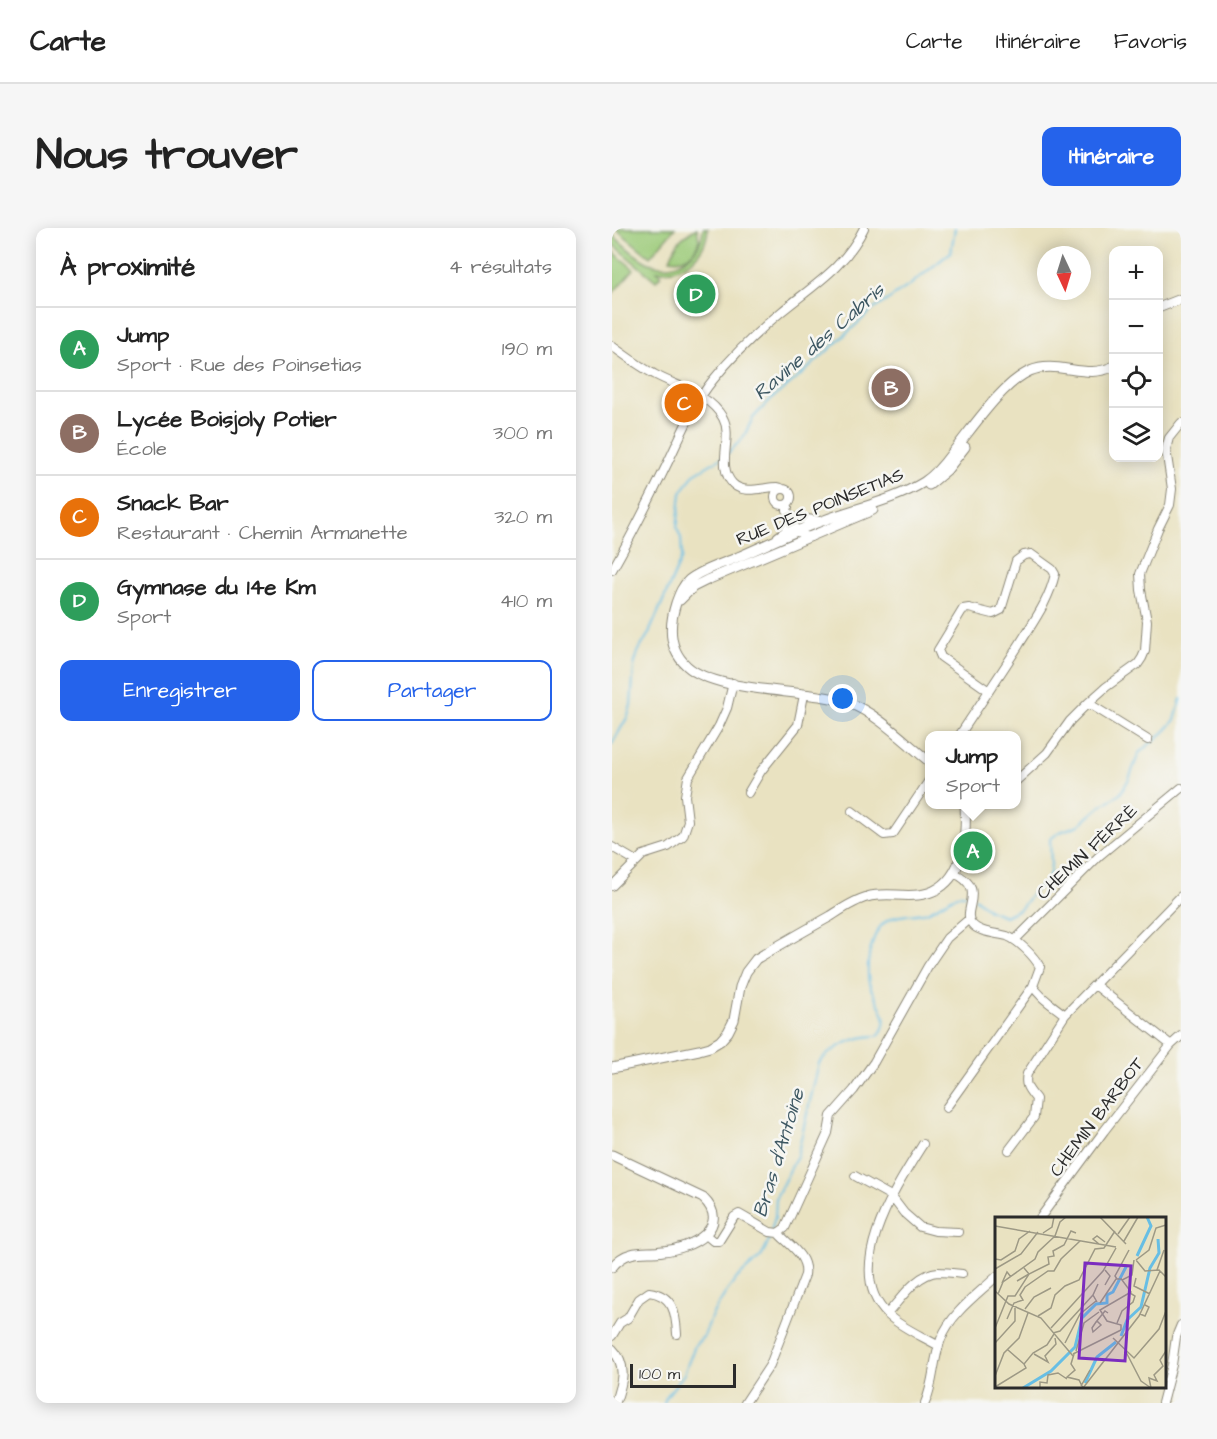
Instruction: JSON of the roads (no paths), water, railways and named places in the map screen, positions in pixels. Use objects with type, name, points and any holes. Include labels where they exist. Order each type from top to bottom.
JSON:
[{"type":"main road","points":[[1163,306],[1181,299]]},
{"type":"main road","name":"RUE DES POINSETIAS","points":[[802,533],[822,521],[856,510],[926,481],[941,467],[1002,392],[1020,377],[1041,368],[1061,368],[1087,373],[1109,368]]},
{"type":"main road","name":"RUE DES POINSETIAS","points":[[925,758],[859,707],[837,700],[705,677],[687,667],[675,648],[670,630],[676,604],[688,581],[802,533],[924,489],[947,470],[1020,377]]},
{"type":"main road","points":[[769,548],[794,519],[822,521]]},
{"type":"main road","points":[[612,1068],[710,1047],[728,1032],[737,1010],[740,987],[746,972],[756,959],[867,897],[918,895],[943,885],[954,873],[961,858],[965,809]]},
{"type":"main road","points":[[612,1155],[703,1198],[713,1212],[712,1227],[706,1235],[671,1250],[626,1256],[612,1267]]},
{"type":"main road","points":[[612,1349],[620,1358],[623,1366],[615,1403]]},
{"type":"street","points":[[612,570],[701,397],[711,382],[780,313],[833,272],[858,240],[864,228]]},
{"type":"street","points":[[612,346],[654,374],[701,397],[719,412],[726,424],[724,467],[729,478],[739,488],[777,487],[790,492],[791,498],[788,505],[802,533]]},
{"type":"street","points":[[1021,777],[1047,753],[1070,721],[1106,687],[1138,664],[1145,651],[1147,621],[1140,574],[1170,505],[1172,489],[1166,448],[1169,438],[1181,423]]},
{"type":"street","points":[[759,489],[774,497],[779,504],[788,505]]},
{"type":"street","points":[[774,497],[775,492],[781,489]]},
{"type":"street","points":[[962,731],[989,691],[1043,607],[1052,587],[1055,574],[1031,554],[1024,555],[1016,561],[1001,610],[993,614],[969,608],[963,609],[938,650],[941,657],[989,691]]},
{"type":"street","points":[[612,886],[648,852],[677,842],[683,836],[688,821],[685,796],[688,778],[719,726],[727,708],[733,683]]},
{"type":"street","points":[[748,793],[761,771],[798,725],[804,695]]},
{"type":"street","points":[[1088,703],[1148,741]]},
{"type":"street","points":[[852,811],[884,835],[889,836],[925,785]]},
{"type":"street","name":"CHEMIN FÈRRÈ","points":[[1015,940],[1099,856],[1181,788]]},
{"type":"street","points":[[612,847],[636,861]]},
{"type":"street","points":[[778,1233],[785,1228],[810,1176],[828,1133],[831,1116],[854,1090],[890,1038],[928,966],[947,938],[969,919],[971,888],[968,881],[954,873]]},
{"type":"street","points":[[1009,1149],[1034,1117],[1037,1105],[1036,1099],[1025,1082],[1027,1074],[1065,1015],[1181,896]]},
{"type":"street","points":[[945,1108],[1033,986],[1040,968],[1037,961],[1015,940],[977,928],[969,919]]},
{"type":"street","points":[[1095,985],[1171,1045]]},
{"type":"street","points":[[1033,986],[1040,995],[1065,1015]]},
{"type":"street","name":"CHEMIN BARBOT","points":[[1041,1217],[1104,1131],[1171,1045],[1181,1036]]},
{"type":"street","points":[[923,1144],[891,1196],[868,1264],[874,1297],[887,1314],[939,1346]]},
{"type":"street","points":[[855,1176],[891,1196],[904,1213],[920,1227],[935,1231],[958,1232]]},
{"type":"street","points":[[706,1235],[713,1241],[719,1241],[736,1215],[742,1214],[770,1232],[778,1233],[803,1259],[806,1269],[770,1365],[745,1403]]},
{"type":"street","points":[[887,1314],[910,1288],[923,1278],[936,1272],[962,1274]]},
{"type":"street","points":[[925,1403],[939,1346],[946,1328],[955,1316],[995,1277]]},
{"type":"street","points":[[612,1336],[620,1323],[628,1318],[639,1299],[649,1292],[661,1295],[673,1306],[677,1334]]},
{"type":"street","points":[[1166,1388],[1176,1337],[1181,1325]]},
{"type":"street","points":[[1162,1403],[1166,1388]]},
{"type":"waterway","name":"Ravine des Cabris","points":[[727,454],[743,438],[753,418],[771,399],[871,311],[910,285],[951,252],[955,228]]},
{"type":"waterway","name":"Ravine des Cabris","points":[[612,744],[628,716],[638,652],[649,633],[682,557],[681,538],[677,528],[681,493],[694,474],[723,457]]},
{"type":"waterway","name":"Bras d'Antoine","points":[[975,898],[989,910],[1005,916],[1021,908],[1034,891],[1046,882],[1050,873],[1050,839],[1060,832],[1079,825],[1101,806],[1120,794],[1129,779],[1139,753],[1175,720],[1181,699]]},
{"type":"waterway","name":"Bras d'Antoine","points":[[664,1403],[684,1374],[695,1345],[704,1336],[712,1315],[725,1294],[737,1278],[761,1257],[768,1243],[775,1217],[776,1197],[797,1156],[819,1063],[824,1057],[846,1043],[878,1036],[882,1030],[884,1017],[868,980],[868,963],[872,942],[877,932],[887,920],[892,918],[927,912],[961,894],[970,896]]},
{"type":"place","name":"Gymnase du 14e Km","points":[[696,294]]},
{"type":"place","name":"Lycée Boisjoly Potier","points":[[891,388]]},
{"type":"place","name":"Snack Bar","points":[[684,403]]},
{"type":"place","name":"Jump","points":[[973,851]]}]
